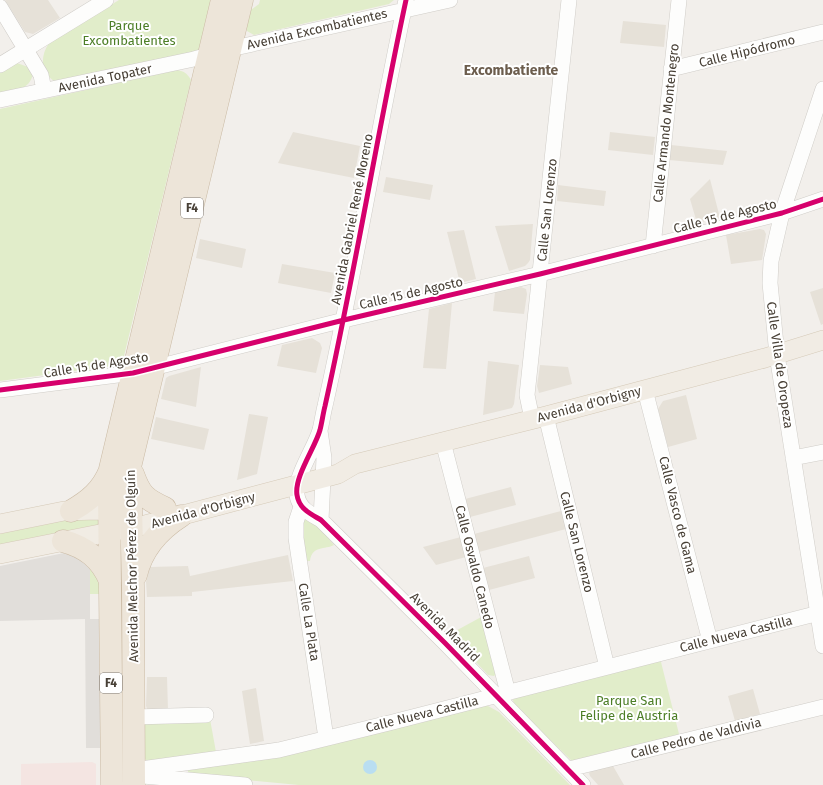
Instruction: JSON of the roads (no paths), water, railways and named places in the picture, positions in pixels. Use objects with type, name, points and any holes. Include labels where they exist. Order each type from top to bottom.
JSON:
[{"type":"highway","name":"Avenida Melchor Pérez de Olguín","points":[[134,777],[132,520],[120,468],[133,373],[222,0]]},
{"type":"highway","name":"Avenida Melchor Pérez de Olguín","points":[[112,785],[109,481],[120,468],[154,368],[242,0]]},
{"type":"highway","points":[[71,511],[81,506],[94,496],[104,483],[120,468],[136,484],[144,496],[154,504],[173,512],[171,522],[153,538],[141,559],[133,586]]},
{"type":"highway","points":[[63,541],[76,545],[90,552],[102,564],[110,580]]},
{"type":"main road","name":"Avenida d'Orbigny","points":[[0,554],[63,541],[109,522],[132,520],[173,512],[324,472],[338,474],[355,464],[645,390],[778,354],[823,340]]},
{"type":"main road","name":"Avenida d'Orbigny","points":[[0,524],[71,511],[109,522]]},
{"type":"street","points":[[0,65],[106,0]]},
{"type":"street","name":"Avenida Excombatientes","points":[[209,56],[230,48],[405,5],[450,0]]},
{"type":"street","name":"Calle San Lorenzo","points":[[568,0],[527,395],[539,418],[607,667]]},
{"type":"street","name":"Calle Armando Montenegro","points":[[653,246],[678,0]]},
{"type":"street","name":"Avenida Gabriel René Moreno","points":[[300,479],[320,431],[344,320],[405,5]]},
{"type":"street","points":[[0,7],[27,49],[41,75],[44,90]]},
{"type":"street","name":"Calle Hipódromo","points":[[671,69],[823,32]]},
{"type":"street","name":"Avenida Topater","points":[[0,100],[209,56]]},
{"type":"street","name":"Calle Villa de Oropeza","points":[[823,89],[782,213],[771,261],[770,283],[778,354],[793,458],[821,613],[823,646]]},
{"type":"street","name":"Calle 15 de Agosto","points":[[0,390],[133,373],[344,320],[653,246],[782,213],[823,199]]},
{"type":"street","name":"Calle Vasco de Gama","points":[[645,390],[710,641]]},
{"type":"street","name":"Avenida Gabriel René Moreno","points":[[320,431],[324,472]]},
{"type":"street","name":"Calle Osvaldo Canedo","points":[[443,442],[502,694]]},
{"type":"street","points":[[793,458],[823,452]]},
{"type":"street","points":[[322,520],[324,472]]},
{"type":"street","points":[[300,479],[297,495],[301,507]]},
{"type":"street","name":"Avenida Madrid","points":[[301,507],[322,520],[502,694],[583,785]]},
{"type":"street","name":"Calle La Plata","points":[[301,507],[296,522],[296,538],[326,738]]},
{"type":"street","name":"Calle Nueva Castilla","points":[[134,777],[185,764],[279,750],[389,724],[821,613]]},
{"type":"street","name":"Calle Pedro de Valdivia","points":[[569,769],[823,707]]},
{"type":"street","points":[[134,717],[206,715]]},
{"type":"street","points":[[185,764],[183,773],[186,779]]},
{"type":"street","points":[[134,777],[186,779],[245,785]]},
{"type":"water","points":[[370,760],[375,762],[377,767],[375,772],[370,774],[365,772],[363,767],[365,762]]},
{"type":"district","name":"Excombatiente","points":[[511,70]]},
{"type":"park label","name":"Parque Excombatientes","points":[[129,32]]},
{"type":"park label","name":"Parque San Felipe de Austria","points":[[629,708]]}]
